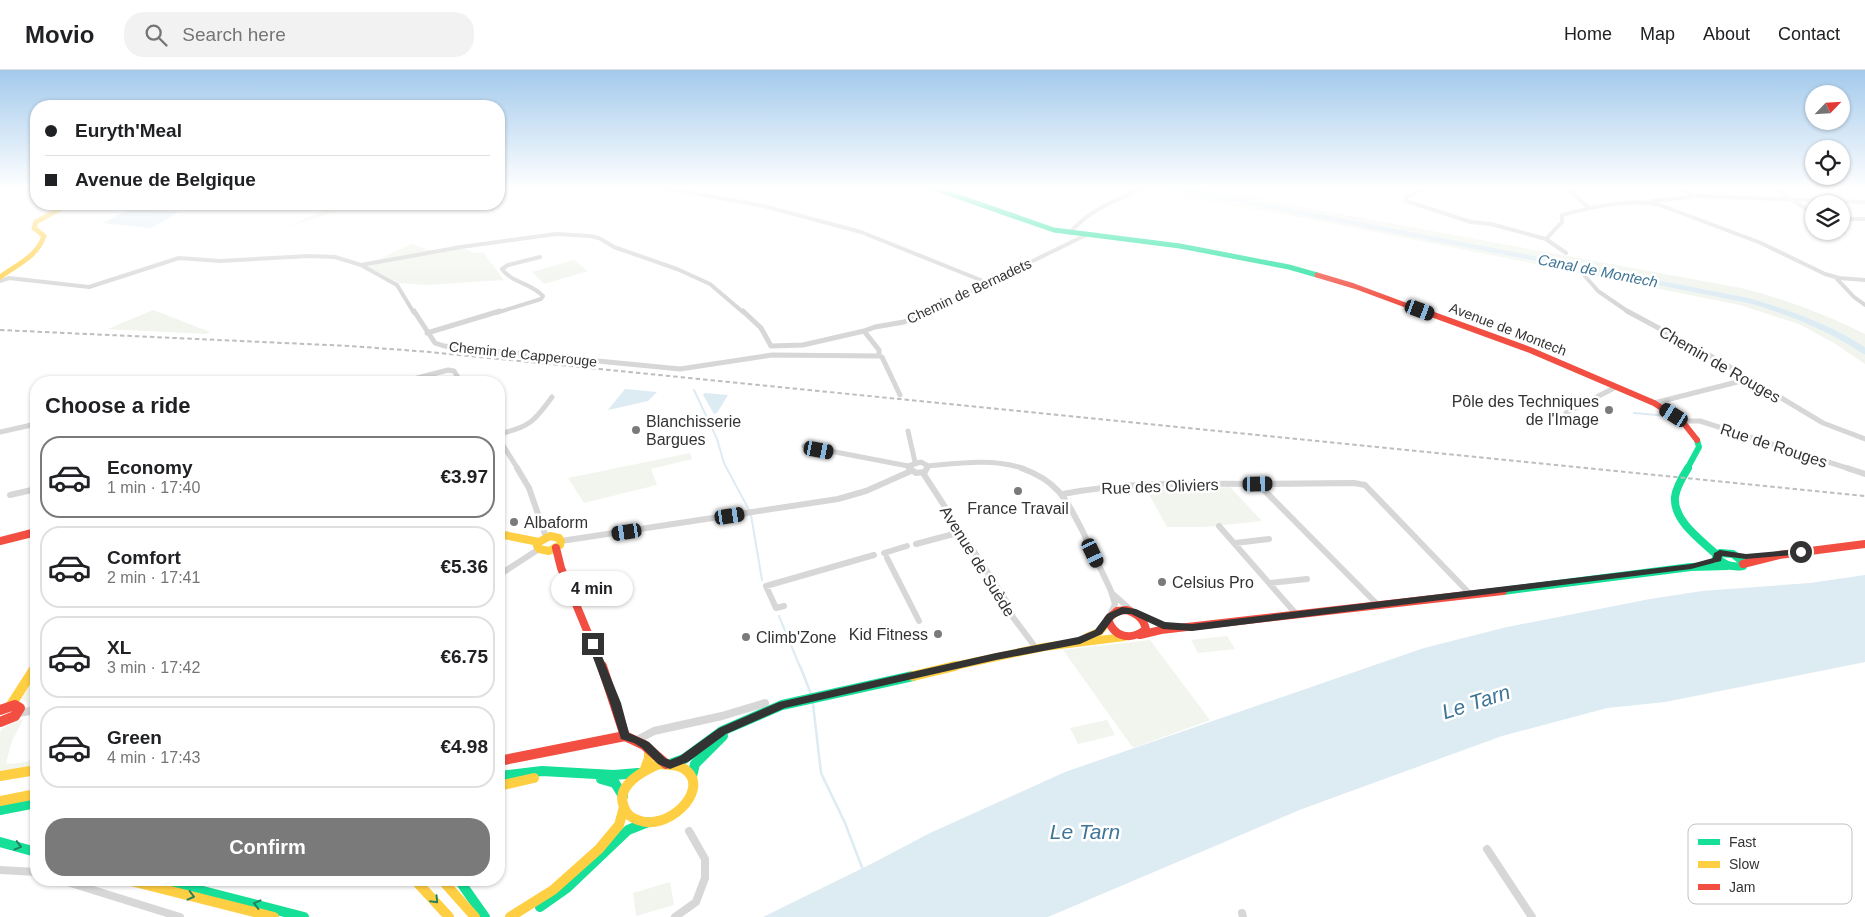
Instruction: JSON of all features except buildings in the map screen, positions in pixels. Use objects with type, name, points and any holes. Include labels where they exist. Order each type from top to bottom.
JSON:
[{"type":"main road","points":[[0,277],[33,253],[43,243],[44,236],[34,228]]},
{"type":"main road","name":"Avenue de Montech","points":[[1047,228],[1070,233],[1164,243],[1321,275],[1470,327],[1654,404],[1682,421],[1696,438],[1699,447],[1675,495],[1675,501],[1682,519],[1717,557],[1737,566]]},
{"type":"main road","points":[[0,541],[30,534]]},
{"type":"main road","points":[[505,535],[542,543],[556,537],[558,545],[557,556],[615,703],[625,736]]},
{"type":"main road","name":"Avenue de Montech","points":[[1697,536],[1735,556]]},
{"type":"main road","points":[[542,543],[545,551],[558,545]]},
{"type":"main road","points":[[1737,566],[1735,556],[1778,555],[1865,544]]},
{"type":"main road","points":[[1691,566],[1727,553]]},
{"type":"main road","points":[[505,775],[542,771],[614,775],[642,771],[684,759],[712,738],[775,707],[1036,648],[1080,640],[1140,636],[1157,630],[1378,606],[1691,566],[1737,566],[1778,555]]},
{"type":"main road","points":[[1080,640],[1099,632],[1117,611],[1132,611],[1149,620],[1181,628]]},
{"type":"main road","points":[[1109,619],[1114,632],[1124,637]]},
{"type":"main road","points":[[1140,636],[1146,629],[1145,621],[1149,620]]},
{"type":"main road","points":[[11,705],[30,675]]},
{"type":"main road","points":[[0,710],[11,705],[20,706],[18,713],[11,719],[0,723]]},
{"type":"main road","points":[[524,917],[567,888],[628,830],[648,822],[672,818],[686,807],[694,791],[692,776],[696,764],[700,758],[738,725]]},
{"type":"main road","points":[[505,760],[625,736],[637,740],[668,764],[683,768],[692,776]]},
{"type":"main road","points":[[623,796],[628,783],[642,771],[649,758],[649,749]]},
{"type":"main road","points":[[0,776],[30,771]]},
{"type":"main road","points":[[505,784],[543,777],[603,779],[615,783],[623,796],[624,806],[619,825],[598,849],[553,890],[510,917]]},
{"type":"main road","points":[[0,801],[30,795]]},
{"type":"main road","points":[[0,810],[30,804]]},
{"type":"main road","points":[[624,806],[630,816],[648,822]]},
{"type":"main road","points":[[0,842],[30,850]]},
{"type":"main road","points":[[151,886],[274,917]]},
{"type":"main road","points":[[183,886],[304,917]]},
{"type":"main road","points":[[421,886],[450,917]]},
{"type":"main road","points":[[447,886],[474,915]]},
{"type":"main road","points":[[463,886],[483,914]]},
{"type":"street","points":[[845,228],[861,232],[988,283]]},
{"type":"street","points":[[1070,233],[1074,228]]},
{"type":"street","points":[[1504,228],[1546,239],[1566,253]]},
{"type":"street","points":[[1546,239],[1557,228]]},
{"type":"street","points":[[1721,228],[1761,243],[1825,274],[1839,278],[1865,280]]},
{"type":"street","name":"Chemin de Bernadets","points":[[361,266],[462,247],[556,234],[590,236],[599,238],[614,247],[653,259],[710,284],[761,328],[771,346],[789,346],[829,340],[876,326],[906,322],[1086,235]]},
{"type":"street","name":"Chemin de Capperouge","points":[[0,281],[9,278],[96,286],[170,260],[188,257],[220,260],[325,256],[346,259],[398,285],[427,333],[436,343],[444,346],[680,369],[772,355],[879,356]]},
{"type":"street","points":[[427,333],[541,299],[541,294],[532,286],[508,278],[502,269],[508,265],[540,257]]},
{"type":"street","name":"Chemin de Rouges","points":[[1584,275],[1598,291],[1612,302],[1823,423],[1865,439]]},
{"type":"street","points":[[1839,278],[1856,300],[1865,305]]},
{"type":"street","points":[[864,331],[879,350],[879,356],[882,356],[900,395]]},
{"type":"street","points":[[425,376],[448,370],[454,371],[457,376]]},
{"type":"street","points":[[1654,404],[1749,379]]},
{"type":"street","points":[[1566,412],[1616,387]]},
{"type":"street","points":[[505,432],[532,424],[552,398]]},
{"type":"street","name":"Rue de Rouges","points":[[1682,421],[1700,421],[1865,474]]},
{"type":"street","points":[[0,432],[30,425]]},
{"type":"street","points":[[558,545],[852,496],[910,469],[915,462],[908,431]]},
{"type":"street","points":[[804,446],[923,473],[928,469],[928,466]]},
{"type":"street","points":[[505,449],[529,488],[542,543],[505,571]]},
{"type":"street","points":[[915,462],[924,463],[928,466],[976,461],[1006,464],[1042,477],[1062,494],[1075,514],[1111,591],[1115,604],[1109,619]]},
{"type":"street","name":"Avenue de Suède","points":[[923,473],[1008,604],[1008,611],[1036,648]]},
{"type":"street","name":"Rue des Oliviers","points":[[1062,494],[1092,488],[1151,484],[1354,483],[1365,485],[1470,594]]},
{"type":"street","points":[[1258,484],[1378,606]]},
{"type":"street","points":[[10,495],[30,490]]},
{"type":"street","points":[[1220,526],[1297,615]]},
{"type":"street","points":[[916,544],[961,532]]},
{"type":"street","points":[[1234,544],[1269,539]]},
{"type":"street","points":[[907,546],[885,555],[918,621]]},
{"type":"street","points":[[784,606],[776,608],[766,586],[874,555]]},
{"type":"street","points":[[1270,584],[1307,579]]},
{"type":"street","points":[[1111,591],[1118,600],[1132,611]]},
{"type":"street","points":[[637,740],[654,731],[722,716],[765,703]]},
{"type":"street","points":[[18,713],[30,711]]},
{"type":"street","points":[[675,917],[696,902],[705,878],[706,859],[689,831]]},
{"type":"street","points":[[1487,849],[1532,917]]},
{"type":"street","points":[[0,870],[30,871]]},
{"type":"street","points":[[80,886],[180,917]]},
{"type":"shaded area","points":[[1354,228],[1365,228],[1748,303],[1794,318],[1837,338],[1865,355],[1865,364],[1834,343],[1799,324],[1740,305]]},
{"type":"shaded area","points":[[1390,228],[1414,228],[1757,292],[1820,314],[1865,334],[1865,347],[1809,318],[1749,298]]},
{"type":"shaded area","points":[[411,244],[435,252],[463,248],[475,253],[483,252],[504,280],[427,285],[399,283],[363,264],[374,262]]},
{"type":"shaded area","points":[[574,260],[588,271],[544,284],[532,272]]},
{"type":"shaded area","points":[[153,310],[210,332],[206,334],[108,329]]},
{"type":"shaded area","points":[[690,453],[692,459],[651,469],[657,485],[584,503],[568,478]]},
{"type":"shaded area","points":[[1157,487],[1179,489],[1230,487],[1262,521],[1205,527],[1167,527],[1146,489]]},
{"type":"shaded area","points":[[1227,636],[1235,649],[1198,653],[1191,640]]},
{"type":"shaded area","points":[[1150,640],[1210,720],[1133,748],[1063,650]]},
{"type":"shaded area","points":[[30,685],[30,707],[27,707],[27,703],[22,699]]},
{"type":"shaded area","points":[[18,720],[23,720],[12,741],[6,763],[30,761],[30,766],[0,771],[0,732]]},
{"type":"shaded area","points":[[1107,720],[1115,735],[1078,744],[1070,728]]},
{"type":"shaded area","points":[[670,882],[674,905],[636,916],[633,893]]},
{"type":"water","name":"Canal de Montech","points":[[1365,228],[1389,228],[1749,298],[1794,313],[1837,331],[1865,347],[1865,355],[1837,338],[1809,325],[1748,303]]},
{"type":"water","points":[[625,389],[657,392],[648,401],[608,410]]},
{"type":"water","points":[[705,393],[728,395],[717,413],[714,414],[703,395]]},
{"type":"water","name":"Le Tarn","points":[[1865,575],[1865,662],[1665,702],[1607,708],[1502,736],[1302,809],[1048,917],[763,917],[930,833],[1065,772],[1424,648],[1507,627],[1650,599],[1702,591],[1810,583]]},
{"type":"waterway","points":[[694,390],[717,439],[724,463],[749,510]]},
{"type":"waterway","points":[[1634,413],[1668,416]]},
{"type":"waterway","points":[[751,515],[762,580]]},
{"type":"waterway","points":[[779,616],[800,667]]},
{"type":"waterway","points":[[800,666],[811,694]]},
{"type":"waterway","points":[[813,704],[821,773],[845,823],[863,870]]},
{"type":"railway","points":[[0,330],[350,346],[430,352],[1865,496]]},
{"type":"traffic: fast","points":[[1047,228],[1180,246],[1289,267],[1317,275]]},
{"type":"traffic: fast","points":[[1697,440],[1699,447],[1676,492],[1676,505],[1683,522],[1717,555]]},
{"type":"traffic: fast","points":[[1720,553],[1733,554],[1743,562],[1743,566],[1731,567],[1725,564],[1716,557],[1720,553]]},
{"type":"traffic: fast","points":[[1503,591],[1691,567],[1728,566]]},
{"type":"traffic: fast","points":[[670,764],[684,759],[722,731],[782,705],[913,676]]},
{"type":"traffic: fast","points":[[692,776],[695,764],[723,736]]},
{"type":"traffic: fast","points":[[505,775],[542,771],[614,775],[638,773]]},
{"type":"traffic: fast","points":[[601,779],[615,783],[623,796]]},
{"type":"traffic: fast","points":[[0,810],[30,804]]},
{"type":"traffic: fast","points":[[540,907],[567,888],[628,830],[648,822]]},
{"type":"traffic: fast","points":[[0,842],[30,850]]},
{"type":"traffic: fast","points":[[183,886],[304,917]]},
{"type":"traffic: fast","points":[[463,886],[485,917]]},
{"type":"traffic: slow","points":[[0,277],[26,260],[38,249],[44,236],[34,228]]},
{"type":"traffic: slow","points":[[505,535],[539,542]]},
{"type":"traffic: slow","points":[[550,536],[559,538],[561,541],[560,545],[549,551],[539,549],[537,546],[539,542],[550,536]]},
{"type":"traffic: slow","points":[[1087,637],[1099,632],[1108,622]]},
{"type":"traffic: slow","points":[[913,676],[1044,647],[1124,637]]},
{"type":"traffic: slow","points":[[11,705],[30,675]]},
{"type":"traffic: slow","points":[[645,769],[649,758],[649,749]]},
{"type":"traffic: slow","points":[[659,764],[676,765],[688,771],[693,779],[693,788],[683,806],[675,814],[655,823],[640,821],[631,817],[625,810],[622,795],[631,781],[659,764]]},
{"type":"traffic: slow","points":[[0,776],[30,771]]},
{"type":"traffic: slow","points":[[505,785],[534,778]]},
{"type":"traffic: slow","points":[[0,801],[30,795]]},
{"type":"traffic: slow","points":[[510,917],[553,890],[599,849],[619,825],[624,807]]},
{"type":"traffic: slow","points":[[151,886],[274,917]]},
{"type":"traffic: slow","points":[[421,886],[449,917]]},
{"type":"traffic: slow","points":[[447,886],[475,917]]},
{"type":"traffic: jam","points":[[1317,275],[1354,286],[1530,350],[1654,403],[1682,421],[1697,440]]},
{"type":"traffic: jam","points":[[0,541],[30,534]]},
{"type":"traffic: jam","points":[[1743,564],[1779,555],[1865,544]]},
{"type":"traffic: jam","points":[[556,548],[561,568],[602,667],[625,736]]},
{"type":"traffic: jam","points":[[1140,635],[1161,630],[1503,591]]},
{"type":"traffic: jam","points":[[1127,610],[1137,615],[1144,622],[1146,629],[1135,636],[1129,637],[1118,634],[1113,630],[1108,619],[1117,611],[1127,610]]},
{"type":"traffic: jam","points":[[0,710],[15,705],[20,708],[15,716],[0,722]]},
{"type":"traffic: jam","points":[[505,760],[625,736],[644,745],[666,764]]},
{"type":"place","name":"Pôle des Techniques de l'Image","points":[[1609,410]]},
{"type":"place","name":"Blanchisserie Bargues","points":[[636,430]]},
{"type":"place","name":"France Travail","points":[[1018,491]]},
{"type":"place","name":"Albaform","points":[[514,522]]},
{"type":"place","name":"Celsius Pro","points":[[1162,582]]},
{"type":"place","name":"Kid Fitness","points":[[938,634]]},
{"type":"place","name":"Climb'Zone","points":[[746,637]]},
{"type":"route","points":[[593,644],[625,736],[646,745],[661,761],[670,764],[679,762],[691,755],[722,731],[782,705],[996,656],[1080,640],[1099,632],[1113,613],[1122,610],[1132,611],[1163,625],[1192,628],[1691,566],[1718,559],[1716,557],[1718,553],[1746,556],[1801,552]]}]
